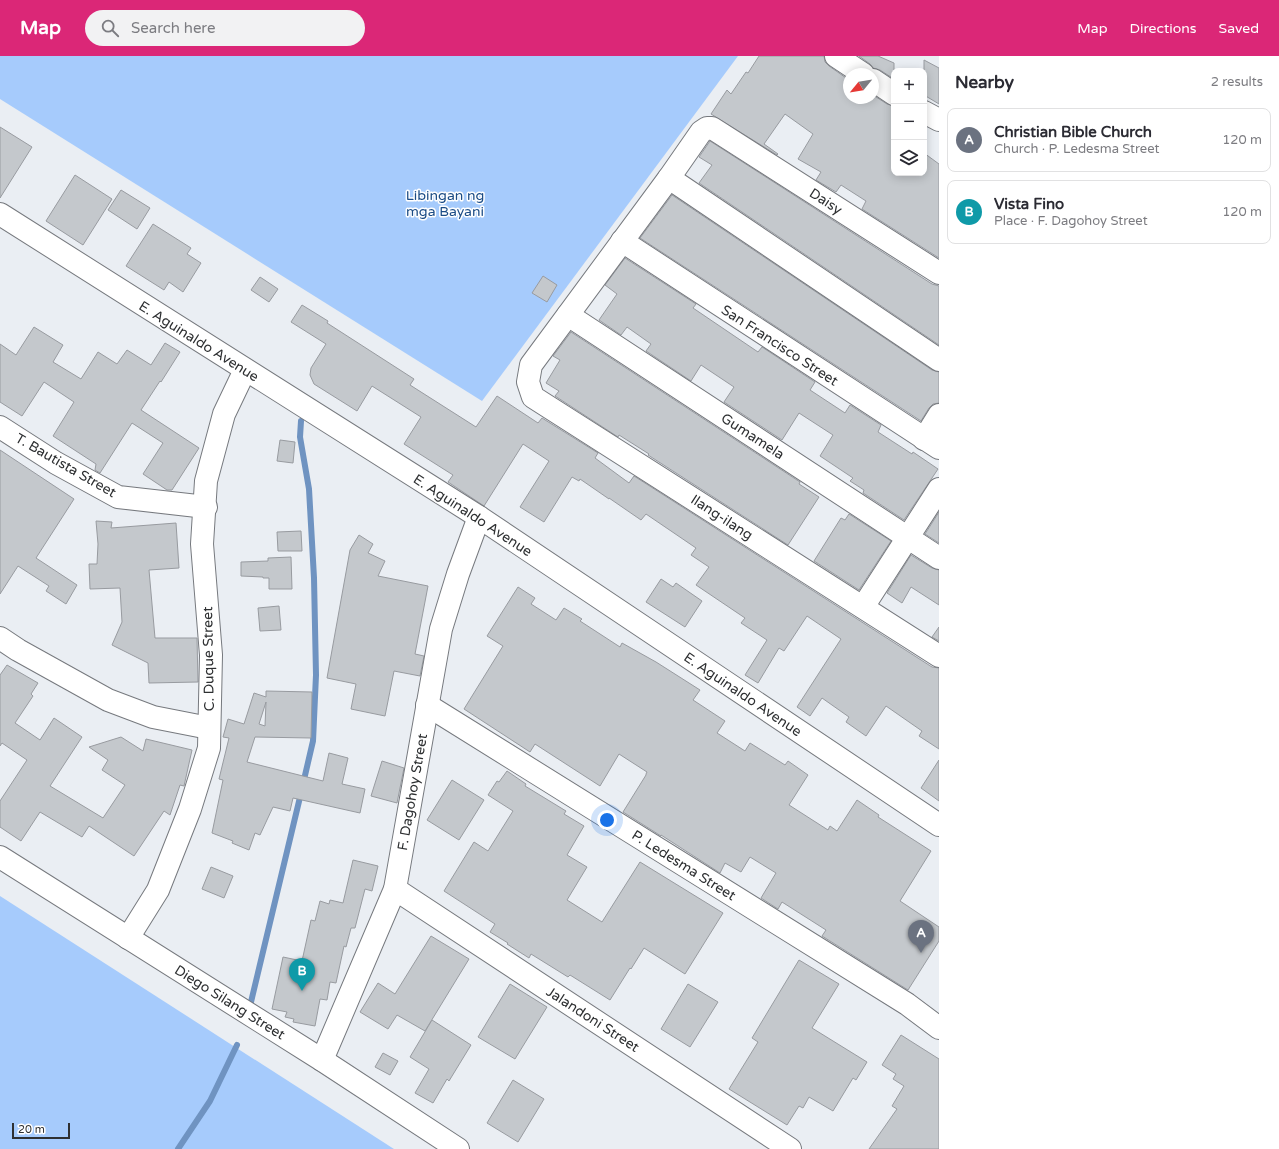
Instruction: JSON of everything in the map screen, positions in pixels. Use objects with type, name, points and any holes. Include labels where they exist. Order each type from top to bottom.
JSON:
[{"type":"street","points":[[836,56],[855,68]]},
{"type":"street","points":[[879,84],[891,92]]},
{"type":"street","points":[[927,114],[939,120]]},
{"type":"street","name":"Daisy","points":[[669,178],[700,132],[707,128],[712,128],[939,273]]},
{"type":"street","points":[[568,314],[669,178],[939,360]]},
{"type":"street","name":"E. Aguinaldo Avenue","points":[[0,214],[478,517],[939,825]]},
{"type":"street","name":"San Francisco Street","points":[[622,241],[932,444]]},
{"type":"street","name":"Ilang-ilang","points":[[568,314],[532,365],[528,382],[534,397],[939,656]]},
{"type":"street","name":"Gumamela","points":[[568,314],[939,558]]},
{"type":"street","name":"C. Duque Street","points":[[128,938],[158,890],[190,809],[209,748],[210,655],[202,544],[206,507],[206,482],[224,414],[245,370]]},
{"type":"street","points":[[932,444],[939,415]]},
{"type":"street","name":"T. Bautista Street","points":[[0,427],[56,463],[118,497],[206,507]]},
{"type":"street","points":[[863,607],[939,489]]},
{"type":"street","name":"F. Dagohoy Street","points":[[322,1060],[395,889],[426,705],[441,629],[478,517]]},
{"type":"street","points":[[0,638],[18,650],[108,700],[153,717],[209,728]]},
{"type":"street","name":"P. Ledesma Street","points":[[426,705],[900,1000],[939,1028]]},
{"type":"street","name":"Diego Silang Street","points":[[0,857],[322,1060],[458,1149]]},
{"type":"street","name":"Jalandoni Street","points":[[395,889],[790,1149]]},
{"type":"green space","name":"Libingan ng mga Bayani","points":[[0,56],[738,56],[482,401],[0,99]]},
{"type":"green space","points":[[0,896],[394,1149],[0,1149]]},
{"type":"building","points":[[759,56],[824,56],[825,62],[843,76],[843,104],[879,104],[879,99],[891,105],[891,176],[927,176],[927,155],[939,164],[939,258],[862,209],[866,201],[841,185],[836,192],[816,180],[821,172],[798,159],[813,134],[785,114],[764,144],[778,154],[777,155],[711,114],[727,90],[731,94],[746,72],[748,73]]},
{"type":"building","points":[[859,56],[878,56],[894,63],[894,68],[891,68],[891,77],[879,70],[879,68],[873,68]]},
{"type":"building","points":[[924,60],[939,68],[939,104],[927,97],[927,68],[924,68]]},
{"type":"building","points":[[0,127],[32,147],[0,198]]},
{"type":"building","points":[[710,141],[932,284],[939,286],[939,345],[699,183],[712,165],[699,157]]},
{"type":"building","points":[[75,175],[112,199],[83,245],[46,221]]},
{"type":"building","points":[[121,190],[150,208],[137,229],[108,210]]},
{"type":"building","points":[[672,195],[932,370],[939,372],[939,403],[933,404],[929,408],[921,421],[640,238]]},
{"type":"building","points":[[153,224],[191,248],[187,254],[201,263],[183,292],[169,282],[164,290],[126,266]]},
{"type":"building","points":[[625,258],[696,304],[693,308],[758,352],[762,347],[815,382],[810,390],[845,413],[850,405],[881,425],[878,432],[912,454],[913,452],[938,469],[904,520],[863,493],[864,490],[850,481],[853,478],[820,456],[833,435],[799,413],[782,440],[724,402],[734,387],[701,365],[691,381],[646,351],[651,344],[627,327],[621,335],[599,320],[617,294],[605,285]]},
{"type":"building","points":[[543,276],[557,285],[547,302],[532,293]]},
{"type":"building","points":[[260,277],[278,289],[269,302],[251,290]]},
{"type":"building","points":[[302,305],[328,321],[327,323],[414,379],[410,385],[476,427],[497,396],[538,423],[542,418],[598,453],[595,458],[629,483],[634,476],[932,667],[939,668],[939,749],[919,736],[922,731],[886,706],[866,736],[846,722],[849,717],[822,698],[810,716],[797,707],[841,639],[807,616],[784,651],[779,648],[758,683],[745,675],[767,640],[741,623],[745,618],[696,585],[709,567],[691,555],[696,548],[646,514],[641,520],[580,479],[579,481],[572,477],[544,522],[520,507],[549,461],[523,444],[484,506],[448,482],[453,475],[404,444],[421,417],[372,386],[357,411],[314,384],[310,375],[311,368],[326,344],[291,322]]},
{"type":"building","points":[[34,327],[63,345],[53,362],[81,379],[98,352],[117,364],[127,350],[151,365],[165,343],[180,352],[141,410],[199,448],[172,490],[167,490],[143,474],[163,443],[132,423],[100,473],[95,470],[96,464],[53,436],[74,402],[44,382],[22,416],[0,402],[0,344],[16,355]]},
{"type":"building","points":[[571,332],[800,482],[799,484],[819,497],[788,545],[648,455],[649,454],[619,435],[618,437],[555,396],[559,391],[546,383],[560,360],[553,356]]},
{"type":"building","points":[[280,440],[295,442],[293,463],[277,461]]},
{"type":"building","points":[[0,450],[74,499],[36,558],[77,585],[66,604],[46,591],[49,586],[18,566],[0,594]]},
{"type":"building","points":[[939,512],[939,543],[925,534]]},
{"type":"building","points":[[849,514],[891,541],[859,590],[814,561],[841,518],[845,520]]},
{"type":"building","points":[[96,521],[112,522],[111,528],[176,523],[179,568],[149,570],[155,638],[197,638],[198,682],[149,683],[148,663],[112,645],[122,622],[120,588],[90,589],[89,564],[97,564],[98,544]]},
{"type":"building","points":[[301,531],[302,551],[278,551],[277,532]]},
{"type":"building","points":[[359,535],[373,544],[368,553],[385,561],[378,576],[428,586],[415,654],[424,656],[420,676],[394,671],[385,716],[351,709],[356,684],[327,678],[350,550]]},
{"type":"building","points":[[911,555],[932,568],[939,570],[939,605],[911,587],[902,603],[887,593]]},
{"type":"building","points":[[291,557],[292,589],[269,589],[269,578],[241,576],[241,562],[268,561],[268,558]]},
{"type":"building","points":[[661,579],[673,587],[676,583],[702,601],[685,627],[646,602]]},
{"type":"building","points":[[518,587],[535,598],[531,604],[556,620],[564,608],[582,619],[580,621],[620,647],[622,643],[656,662],[700,690],[693,700],[725,721],[717,733],[745,751],[750,743],[785,765],[788,761],[808,775],[789,805],[828,830],[830,826],[837,831],[857,800],[879,815],[878,817],[931,851],[900,901],[939,927],[939,941],[908,990],[822,936],[826,930],[782,902],[778,909],[761,898],[776,873],[750,857],[741,872],[725,863],[720,873],[623,812],[647,772],[619,754],[600,786],[535,744],[530,752],[464,709],[503,646],[487,636]]},
{"type":"building","points":[[279,606],[281,630],[260,631],[258,608]]},
{"type":"building","points":[[939,627],[939,641],[932,637]]},
{"type":"building","points":[[7,665],[38,683],[31,694],[33,696],[15,723],[40,740],[54,718],[82,737],[50,786],[103,818],[125,785],[102,770],[108,760],[89,747],[121,737],[143,751],[146,739],[192,750],[184,786],[180,785],[170,815],[164,811],[134,856],[89,826],[82,837],[40,812],[21,841],[0,827],[0,801],[27,760],[2,743],[0,746],[0,675]]},
{"type":"building","points":[[266,691],[312,692],[311,738],[255,737],[247,762],[323,781],[329,753],[348,758],[342,784],[365,789],[360,813],[293,798],[290,811],[273,807],[260,835],[255,833],[249,850],[232,843],[233,841],[212,833],[223,780],[219,779],[229,738],[223,737],[228,719],[244,724],[254,693],[266,697]],"holes":[[[266,702],[265,726],[259,724]]]},
{"type":"building","points":[[939,760],[939,801],[921,788]]},
{"type":"building","points":[[382,761],[404,768],[397,803],[371,796]]},
{"type":"building","points":[[507,771],[526,784],[525,786],[566,811],[564,814],[584,826],[567,855],[587,867],[567,900],[602,922],[640,862],[723,913],[685,974],[644,948],[610,1000],[570,975],[568,977],[531,954],[529,958],[507,944],[508,943],[490,932],[495,924],[444,891],[474,842],[488,851],[513,811],[488,795],[497,781],[499,782]]},
{"type":"building","points":[[452,780],[484,800],[459,840],[427,820]]},
{"type":"building","points":[[353,860],[378,866],[372,891],[365,889],[355,928],[351,928],[346,947],[344,946],[336,983],[330,982],[327,1000],[320,999],[315,1026],[293,1022],[294,1019],[285,1017],[287,1012],[272,1009],[283,957],[302,961],[311,920],[315,921],[320,901],[329,904],[330,900],[343,903]]},
{"type":"building","points":[[211,867],[233,876],[224,898],[202,889]]},
{"type":"building","points":[[431,936],[469,959],[425,1031],[397,1015],[388,1029],[360,1012],[378,983],[395,994]]},
{"type":"building","points":[[799,960],[839,984],[812,1028],[867,1062],[856,1080],[853,1078],[833,1111],[809,1097],[803,1108],[799,1106],[787,1125],[729,1089],[758,1042],[752,1038]]},
{"type":"building","points":[[510,984],[547,1007],[515,1059],[478,1037]]},
{"type":"building","points":[[688,984],[718,1002],[690,1047],[661,1029]]},
{"type":"building","points":[[432,1020],[471,1045],[449,1081],[447,1079],[433,1103],[415,1093],[429,1069],[410,1057]]},
{"type":"building","points":[[901,1035],[939,1059],[939,1149],[869,1149],[897,1109],[892,1106],[904,1086],[893,1079],[896,1074],[882,1065]]},
{"type":"building","points":[[383,1053],[398,1061],[390,1075],[375,1067]]},
{"type":"building","points":[[513,1080],[544,1099],[518,1142],[487,1123]]},
{"type":"waterway","points":[[301,421],[300,437],[309,489],[314,578],[316,675],[313,741],[303,784]]},
{"type":"waterway","points":[[251,1002],[301,793]]},
{"type":"waterway","points":[[178,1149],[210,1101],[237,1045]]},
{"type":"place","name":"Christian Bible Church","points":[[921,953]]},
{"type":"place","name":"Vista Fino","points":[[302,991]]}]
